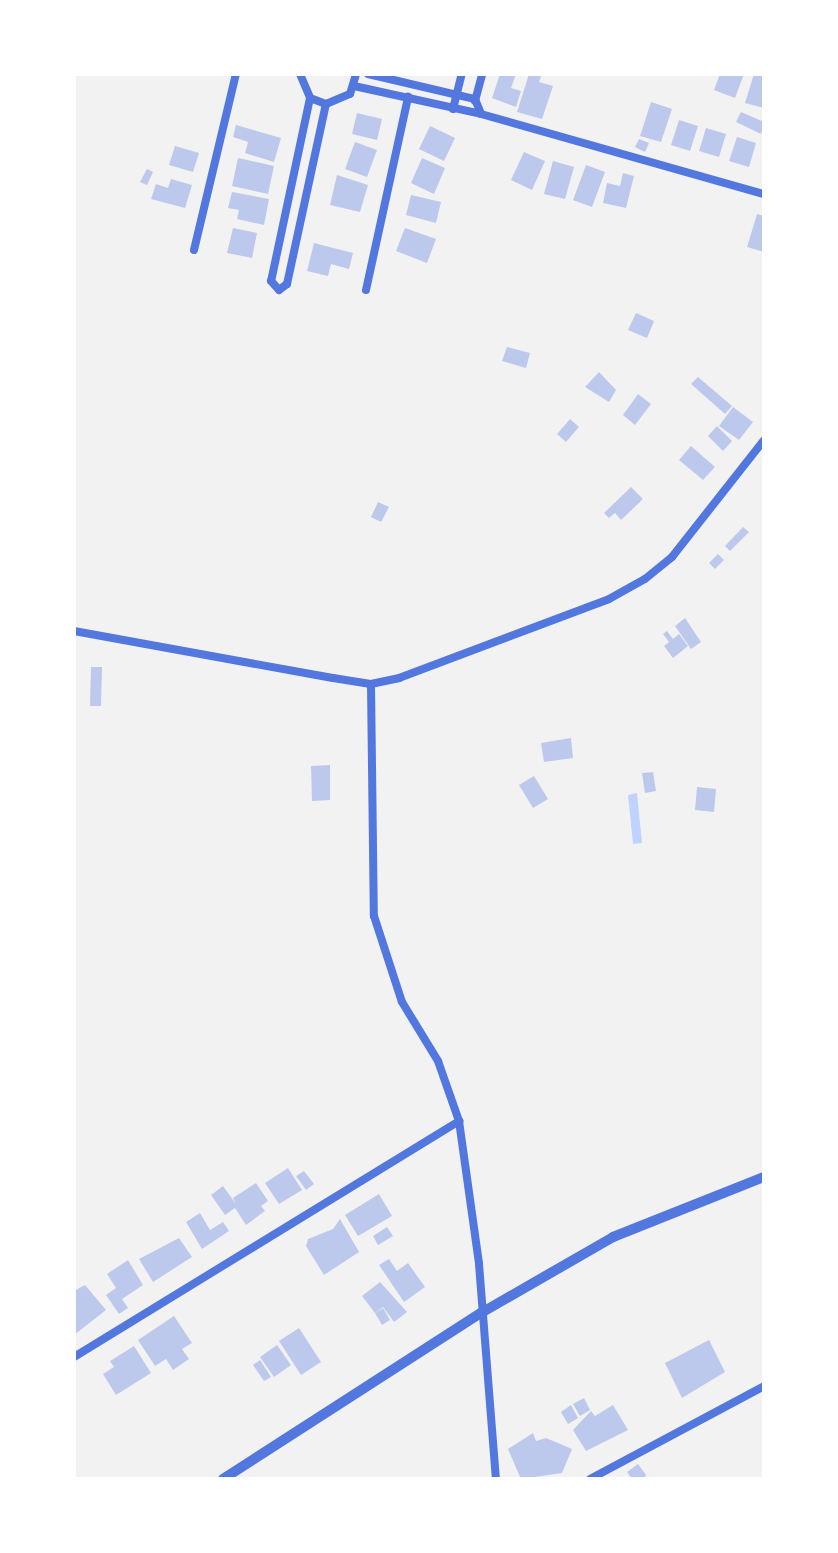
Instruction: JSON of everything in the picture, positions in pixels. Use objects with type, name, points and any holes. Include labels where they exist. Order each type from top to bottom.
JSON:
[{"type":"street","points":[[194,250],[236,74]]},
{"type":"street","points":[[300,74],[310,98],[271,281],[277,289],[287,284],[326,104]]},
{"type":"street","points":[[310,98],[326,104],[343,99],[354,86],[356,74]]},
{"type":"street","points":[[368,74],[475,99]]},
{"type":"street","points":[[453,109],[462,74]]},
{"type":"street","points":[[476,114],[475,99],[482,74]]},
{"type":"street","points":[[354,86],[476,114],[764,194]]},
{"type":"street","points":[[366,290],[408,97]]},
{"type":"street","points":[[74,631],[371,684],[399,678],[609,599],[645,579],[672,557],[764,440]]},
{"type":"street","points":[[371,684],[374,916],[402,1002],[438,1061],[459,1121],[496,1479]]},
{"type":"street","points":[[74,1357],[459,1121]]},
{"type":"street","points":[[223,1479],[481,1313],[613,1237],[764,1177]]},
{"type":"street","points":[[590,1479],[764,1386]]},
{"type":"water","points":[[637,793],[642,843],[633,844],[628,795]]},
{"type":"building","points":[[500,74],[516,74],[511,88],[521,91],[516,107],[492,98]]},
{"type":"building","points":[[529,74],[542,74],[539,82],[553,86],[542,119],[517,112]]},
{"type":"building","points":[[720,74],[744,74],[735,98],[714,90]]},
{"type":"building","points":[[754,74],[764,74],[764,108],[745,103]]},
{"type":"building","points":[[651,102],[672,109],[661,142],[640,136]]},
{"type":"building","points":[[741,112],[764,122],[761,134],[736,122]]},
{"type":"building","points":[[357,113],[382,119],[377,140],[352,134]]},
{"type":"building","points":[[679,120],[698,126],[690,151],[671,145]]},
{"type":"building","points":[[236,125],[281,138],[274,162],[245,153],[248,142],[233,137]]},
{"type":"building","points":[[430,126],[455,138],[444,161],[419,149]]},
{"type":"building","points":[[706,128],[726,134],[719,157],[699,151]]},
{"type":"building","points":[[737,137],[756,143],[749,167],[729,161]]},
{"type":"building","points":[[639,139],[649,143],[645,152],[635,147]]},
{"type":"building","points":[[355,142],[377,150],[367,177],[345,169]]},
{"type":"building","points":[[175,146],[199,153],[193,172],[169,165]]},
{"type":"building","points":[[524,152],[545,161],[532,190],[511,180]]},
{"type":"building","points":[[238,158],[274,166],[268,194],[232,186]]},
{"type":"building","points":[[422,158],[445,168],[434,194],[411,183]]},
{"type":"building","points":[[553,161],[574,167],[565,199],[544,194]]},
{"type":"building","points":[[586,165],[605,172],[592,207],[573,200]]},
{"type":"building","points":[[147,169],[153,172],[147,185],[140,182]]},
{"type":"building","points":[[623,173],[634,176],[626,208],[603,203],[607,183],[620,186]]},
{"type":"building","points":[[337,175],[368,185],[360,212],[330,205]]},
{"type":"building","points":[[171,179],[192,185],[185,208],[151,199],[156,184],[168,188]]},
{"type":"building","points":[[232,192],[269,199],[264,225],[237,219],[239,210],[228,208]]},
{"type":"building","points":[[411,195],[441,202],[436,223],[406,215]]},
{"type":"building","points":[[757,214],[764,216],[764,252],[747,247]]},
{"type":"building","points":[[233,228],[257,233],[252,258],[227,253]]},
{"type":"building","points":[[405,228],[436,239],[427,263],[396,251]]},
{"type":"building","points":[[314,243],[353,253],[349,269],[331,264],[328,276],[307,271]]},
{"type":"building","points":[[636,313],[654,321],[647,338],[628,330]]},
{"type":"building","points":[[507,347],[530,353],[526,368],[502,361]]},
{"type":"building","points":[[599,372],[616,390],[609,402],[585,387]]},
{"type":"building","points":[[698,377],[732,406],[725,414],[691,384]]},
{"type":"building","points":[[638,394],[651,404],[635,425],[623,415]]},
{"type":"building","points":[[733,407],[753,422],[739,440],[719,426]]},
{"type":"building","points":[[570,419],[579,427],[566,442],[557,434]]},
{"type":"building","points":[[717,426],[732,441],[723,451],[708,436]]},
{"type":"building","points":[[691,446],[715,467],[703,480],[679,460]]},
{"type":"building","points":[[631,487],[643,499],[621,520],[615,513],[609,518],[604,513]]},
{"type":"building","points":[[378,502],[389,507],[381,522],[371,517]]},
{"type":"building","points":[[743,527],[749,532],[730,551],[725,546]]},
{"type":"building","points":[[718,554],[724,560],[715,569],[709,563]]},
{"type":"building","points":[[685,618],[701,642],[691,649],[675,626]]},
{"type":"building","points":[[667,631],[673,639],[679,634],[688,646],[673,658],[664,646],[669,642],[663,634]]},
{"type":"building","points":[[91,667],[102,667],[101,706],[90,706]]},
{"type":"building","points":[[571,738],[573,758],[544,762],[541,743]]},
{"type":"building","points":[[330,765],[330,800],[312,801],[311,766]]},
{"type":"building","points":[[653,772],[656,791],[645,793],[642,773]]},
{"type":"building","points":[[534,776],[548,799],[533,808],[519,785]]},
{"type":"building","points":[[697,787],[716,789],[714,812],[695,810]]},
{"type":"building","points":[[288,1168],[302,1190],[279,1204],[265,1183]]},
{"type":"building","points":[[304,1171],[314,1184],[306,1190],[296,1176]]},
{"type":"building","points":[[256,1183],[268,1201],[261,1206],[265,1211],[246,1225],[235,1208],[225,1215],[211,1195],[223,1186],[236,1204],[233,1198]]},
{"type":"building","points":[[379,1194],[392,1216],[358,1236],[345,1215]]},
{"type":"building","points":[[200,1213],[210,1230],[223,1222],[229,1231],[202,1249],[186,1222]]},
{"type":"building","points":[[340,1219],[359,1252],[324,1275],[306,1246],[308,1239],[333,1229]]},
{"type":"building","points":[[387,1227],[393,1236],[378,1245],[373,1236]]},
{"type":"building","points":[[179,1238],[192,1257],[153,1282],[139,1259]]},
{"type":"building","points":[[389,1259],[397,1271],[408,1263],[425,1287],[404,1302],[379,1265]]},
{"type":"building","points":[[128,1260],[143,1285],[122,1299],[128,1308],[119,1314],[106,1295],[116,1288],[107,1274]]},
{"type":"building","points":[[380,1282],[407,1312],[394,1322],[383,1307],[375,1313],[362,1296]]},
{"type":"building","points":[[85,1285],[106,1310],[74,1335],[74,1291]]},
{"type":"building","points":[[383,1308],[390,1320],[382,1325],[375,1313]]},
{"type":"building","points":[[174,1316],[192,1343],[182,1349],[189,1359],[173,1370],[166,1359],[155,1366],[138,1340]]},
{"type":"building","points":[[299,1328],[321,1362],[301,1375],[279,1341]]},
{"type":"building","points":[[709,1340],[725,1372],[682,1398],[665,1363]]},
{"type":"building","points":[[277,1345],[291,1365],[274,1377],[260,1357]]},
{"type":"building","points":[[134,1346],[151,1373],[116,1395],[103,1374],[114,1367],[110,1361]]},
{"type":"building","points":[[260,1360],[271,1377],[264,1381],[253,1365]]},
{"type":"building","points":[[584,1398],[590,1410],[580,1416],[573,1404]]},
{"type":"building","points":[[571,1405],[578,1418],[568,1424],[561,1412]]},
{"type":"building","points":[[613,1405],[628,1430],[586,1451],[573,1430],[591,1411],[595,1416]]},
{"type":"building","points":[[533,1433],[536,1441],[546,1438],[572,1449],[562,1473],[521,1479],[508,1449]]},
{"type":"building","points":[[638,1464],[646,1475],[644,1479],[632,1479],[627,1472]]}]
